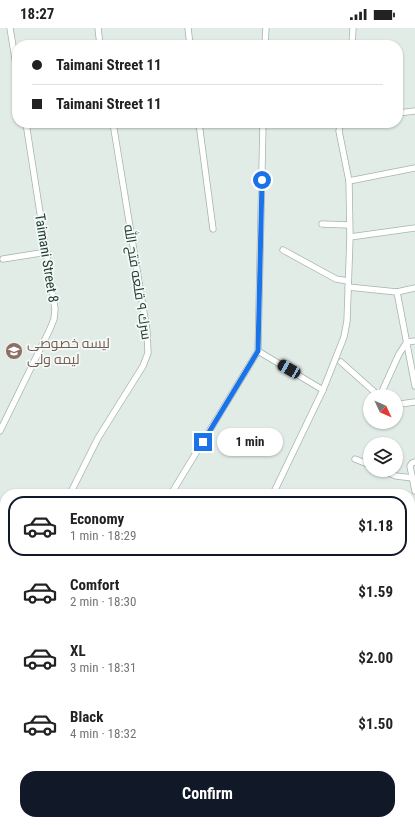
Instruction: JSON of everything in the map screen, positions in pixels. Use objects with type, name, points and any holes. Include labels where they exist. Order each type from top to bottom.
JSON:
[{"type":"street","points":[[10,28],[12,40]]},
{"type":"street","points":[[98,28],[99,40]]},
{"type":"street","points":[[188,28],[189,40]]},
{"type":"street","points":[[265,40],[266,28]]},
{"type":"street","points":[[352,40],[353,28]]},
{"type":"street","points":[[403,112],[415,110]]},
{"type":"street","name":"Taimani Street 8","points":[[0,431],[50,329],[54,319],[55,309],[27,128]]},
{"type":"street","name":"سرك ٩ قلعه فتح الله","points":[[72,489],[98,438],[140,373],[148,353],[147,331],[114,128]]},
{"type":"street","points":[[200,128],[213,229]]},
{"type":"street","points":[[174,489],[258,351],[263,128]]},
{"type":"street","points":[[275,489],[323,390],[344,337],[347,321],[350,237],[348,181],[340,128]]},
{"type":"street","points":[[348,181],[415,168]]},
{"type":"street","points":[[322,224],[349,225]]},
{"type":"street","points":[[350,237],[415,228]]},
{"type":"street","points":[[283,250],[348,284],[397,292],[415,288]]},
{"type":"street","points":[[3,259],[47,252]]},
{"type":"street","points":[[397,292],[415,386]]},
{"type":"street","points":[[383,389],[399,354],[407,342],[415,341]]},
{"type":"street","points":[[258,351],[323,390]]},
{"type":"street","points":[[341,362],[372,389]]},
{"type":"street","points":[[403,404],[415,402]]},
{"type":"street","points":[[356,459],[363,462]]},
{"type":"street","points":[[415,462],[410,466],[415,489]]},
{"type":"street","points":[[403,477],[412,478]]},
{"type":"place","name":"لیسه خصوصی لیمه ولی","points":[[14,351]]},
{"type":"route","points":[[203,442],[258,351],[262,180]]}]
